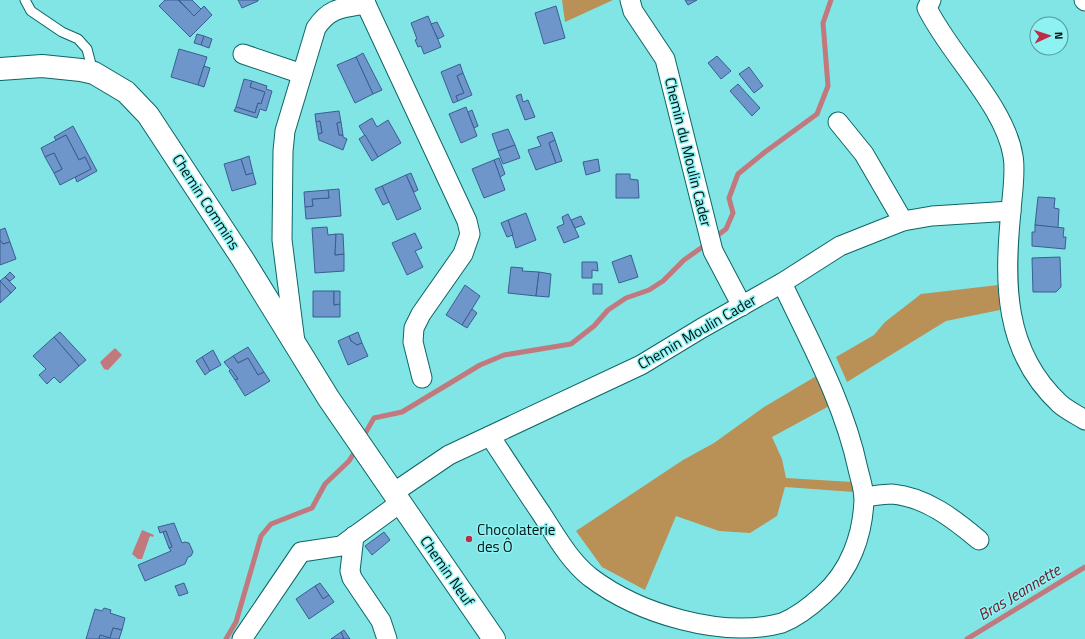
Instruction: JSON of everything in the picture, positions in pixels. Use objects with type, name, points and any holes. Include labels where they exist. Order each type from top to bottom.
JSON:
[{"type":"street","name":"Chemin du Moulin Cader","points":[[630,0],[633,12],[665,59],[714,251],[742,306]]},
{"type":"street","points":[[931,0],[927,8],[936,27],[1002,120],[1013,156],[1011,211],[1007,249],[1009,306],[1021,352],[1035,375],[1060,404],[1085,420]]},
{"type":"street","points":[[295,344],[282,240],[283,151],[285,131],[316,28],[323,16],[333,10],[365,2],[467,221],[470,234],[463,254],[421,314],[414,328],[412,342],[422,378]]},
{"type":"street","points":[[243,54],[302,74]]},
{"type":"street","name":"Chemin Commins","points":[[0,68],[42,66],[81,70],[94,73],[126,92],[148,114],[242,258],[349,430]]},
{"type":"street","points":[[838,122],[864,154],[903,221]]},
{"type":"street","name":"Chemin Moulin Cader","points":[[242,639],[301,552],[341,546],[449,455],[641,365],[782,283],[840,246],[903,221],[932,216],[1011,211]]},
{"type":"street","points":[[490,436],[570,558],[590,576],[625,600],[671,619],[739,635],[782,623],[809,608],[836,583],[852,556],[862,523],[864,497],[853,448],[842,412],[782,283]]},
{"type":"street","name":"Chemin Neuf","points":[[349,430],[494,639]]},
{"type":"street","points":[[864,497],[891,494],[910,497],[932,506],[952,518],[979,540]]},
{"type":"street","points":[[354,536],[350,571],[352,578],[381,621],[387,639]]},
{"type":"lane","points":[[25,0],[31,11],[62,32],[78,39],[87,49],[94,73]]},
{"type":"shaded area","points":[[562,0],[613,0],[565,22]]},
{"type":"shaded area","points":[[998,285],[1000,310],[946,321],[847,382],[836,357],[874,335],[885,322],[921,294]]},
{"type":"shaded area","points":[[115,348],[122,355],[108,370],[104,369],[100,362]]},
{"type":"shaded area","points":[[818,375],[831,405],[772,437],[782,459],[786,478],[853,482],[854,492],[785,487],[777,516],[750,533],[719,531],[676,516],[645,590],[602,567],[576,531],[683,460],[714,443],[764,407]]},
{"type":"shaded area","points":[[142,530],[154,535],[153,537],[150,536],[142,559],[138,559],[132,554]]},
{"type":"building","points":[[165,0],[178,0],[194,16],[204,6],[212,15],[190,37],[159,6]]},
{"type":"building","points":[[179,0],[192,0],[201,9],[194,16]]},
{"type":"building","points":[[238,0],[258,0],[258,1],[242,8]]},
{"type":"building","points":[[685,0],[697,0],[688,5]]},
{"type":"building","points":[[556,6],[565,38],[544,44],[535,13]]},
{"type":"building","points":[[428,16],[441,47],[424,54],[421,46],[418,47],[415,40],[417,39],[411,23]]},
{"type":"building","points":[[437,22],[444,36],[438,39],[431,24]]},
{"type":"building","points":[[197,34],[204,36],[201,45],[194,43]]},
{"type":"building","points":[[204,36],[212,39],[209,48],[201,45]]},
{"type":"building","points":[[179,49],[207,57],[198,85],[171,77]]},
{"type":"building","points":[[363,53],[382,90],[373,94],[356,57]]},
{"type":"building","points":[[717,56],[731,71],[721,79],[708,63]]},
{"type":"building","points":[[356,57],[373,94],[355,103],[337,65]]},
{"type":"building","points":[[460,64],[463,73],[457,76],[464,93],[456,96],[458,101],[453,103],[441,72]]},
{"type":"building","points":[[204,66],[210,68],[204,87],[198,85]]},
{"type":"building","points":[[749,67],[763,86],[754,93],[739,74]]},
{"type":"building","points":[[463,73],[472,95],[458,101],[456,96],[464,93],[457,76]]},
{"type":"building","points":[[244,79],[252,81],[250,87],[265,92],[261,104],[258,103],[255,113],[236,107]]},
{"type":"building","points":[[252,81],[267,86],[266,89],[272,91],[266,111],[260,109],[257,118],[234,111],[236,107],[255,113],[258,103],[261,104],[265,92],[250,87]]},
{"type":"building","points":[[738,84],[760,108],[752,116],[730,91]]},
{"type":"building","points":[[521,94],[523,102],[528,100],[535,117],[525,120],[516,96]]},
{"type":"building","points":[[466,107],[477,136],[461,143],[449,114]]},
{"type":"building","points":[[472,110],[478,126],[474,128],[468,112]]},
{"type":"building","points":[[339,111],[341,122],[337,123],[339,135],[343,135],[343,137],[347,139],[343,150],[319,140],[318,134],[322,133],[320,121],[316,122],[315,114]]},
{"type":"building","points":[[372,118],[377,127],[388,120],[401,143],[378,157],[359,126]]},
{"type":"building","points":[[320,121],[322,133],[318,134],[316,122]]},
{"type":"building","points":[[341,122],[343,135],[339,135],[337,123]]},
{"type":"building","points":[[73,126],[97,171],[77,182],[75,177],[91,169],[85,157],[79,160],[66,135],[56,140],[54,137]]},
{"type":"building","points":[[508,129],[515,145],[498,151],[492,134]]},
{"type":"building","points":[[552,132],[555,140],[549,143],[556,163],[536,170],[528,150],[541,146],[537,137]]},
{"type":"building","points":[[66,135],[79,160],[85,157],[91,169],[60,185],[54,173],[62,169],[54,153],[45,157],[41,148]]},
{"type":"building","points":[[365,135],[378,157],[372,161],[359,139]]},
{"type":"building","points":[[555,140],[562,161],[556,163],[549,143]]},
{"type":"building","points":[[515,145],[520,158],[503,164],[498,151]]},
{"type":"building","points":[[54,153],[62,169],[54,173],[45,157]]},
{"type":"building","points":[[249,156],[253,173],[246,175],[241,159]]},
{"type":"building","points":[[499,158],[505,174],[500,177],[494,160]]},
{"type":"building","points":[[241,159],[246,175],[253,173],[256,184],[232,191],[224,164]]},
{"type":"building","points":[[598,159],[600,171],[586,175],[583,162]]},
{"type":"building","points":[[494,160],[505,190],[484,198],[472,169]]},
{"type":"building","points":[[411,173],[418,190],[414,192],[406,175]]},
{"type":"building","points":[[616,174],[630,174],[630,179],[638,180],[639,198],[616,198]]},
{"type":"building","points":[[406,175],[421,209],[397,220],[382,186]]},
{"type":"building","points":[[382,186],[389,202],[383,205],[375,189]]},
{"type":"building","points":[[339,189],[341,216],[306,219],[305,207],[313,206],[312,199],[329,198],[328,190]]},
{"type":"building","points":[[328,190],[329,198],[312,199],[313,206],[305,207],[304,192]]},
{"type":"building","points":[[1038,197],[1055,198],[1054,208],[1059,209],[1058,228],[1035,225]]},
{"type":"building","points":[[526,213],[536,240],[516,248],[508,220]]},
{"type":"building","points":[[568,214],[579,237],[564,243],[557,227],[564,224],[562,217]]},
{"type":"building","points":[[581,216],[585,224],[575,228],[571,220]]},
{"type":"building","points":[[508,220],[513,235],[507,237],[501,223]]},
{"type":"building","points":[[1035,225],[1064,228],[1063,237],[1066,237],[1065,249],[1032,246],[1032,232],[1035,232]]},
{"type":"building","points":[[327,227],[328,235],[336,234],[335,255],[344,254],[344,271],[315,273],[312,228]]},
{"type":"building","points":[[5,228],[10,242],[3,244],[0,240],[0,230]]},
{"type":"building","points":[[415,233],[422,248],[415,251],[423,267],[407,275],[392,243]]},
{"type":"building","points":[[336,234],[343,234],[344,254],[335,255]]},
{"type":"building","points":[[0,240],[3,244],[10,242],[16,259],[0,265]]},
{"type":"building","points":[[631,255],[638,277],[619,283],[612,262]]},
{"type":"building","points":[[1060,257],[1061,287],[1056,292],[1033,292],[1032,258]]},
{"type":"building","points":[[582,262],[597,262],[598,271],[592,270],[592,278],[582,278]]},
{"type":"building","points":[[511,267],[523,268],[522,271],[539,272],[536,296],[508,293]]},
{"type":"building","points":[[10,272],[15,277],[10,281],[5,277]]},
{"type":"building","points":[[539,272],[551,274],[549,297],[536,296]]},
{"type":"building","points":[[5,277],[16,288],[11,293],[0,281]]},
{"type":"building","points":[[0,281],[11,293],[0,303]]},
{"type":"building","points":[[593,284],[602,284],[602,294],[593,294]]},
{"type":"building","points":[[465,285],[480,296],[462,325],[446,315]]},
{"type":"building","points":[[313,291],[334,291],[334,305],[340,304],[340,317],[313,317]]},
{"type":"building","points":[[334,291],[340,291],[340,304],[334,305]]},
{"type":"building","points":[[472,309],[477,313],[467,328],[462,325]]},
{"type":"building","points":[[60,332],[86,360],[79,366],[54,337]]},
{"type":"building","points":[[358,332],[362,343],[357,345],[351,341],[349,336]]},
{"type":"building","points":[[349,336],[351,341],[357,345],[362,343],[368,356],[348,365],[338,341]]},
{"type":"building","points":[[54,337],[79,366],[60,383],[54,377],[47,384],[39,375],[46,369],[33,356]]},
{"type":"building","points":[[248,347],[264,372],[258,375],[248,358],[238,363],[233,356]]},
{"type":"building","points":[[213,350],[221,365],[210,371],[202,357]]},
{"type":"building","points":[[233,356],[238,363],[248,358],[258,375],[264,372],[270,381],[245,396],[235,380],[238,379],[224,362]]},
{"type":"building","points":[[202,357],[210,371],[205,375],[196,361]]},
{"type":"building","points":[[231,369],[238,379],[235,380],[229,371]]},
{"type":"building","points":[[174,523],[182,543],[189,543],[193,552],[191,556],[188,557],[185,564],[145,581],[138,565],[171,551],[169,548],[172,547],[166,531],[160,533],[158,527]]},
{"type":"building","points":[[166,531],[172,547],[169,548],[163,532]]},
{"type":"building","points":[[384,532],[390,540],[372,555],[365,546]]},
{"type":"building","points":[[184,583],[188,593],[179,596],[175,586]]},
{"type":"building","points":[[320,583],[329,595],[323,599],[315,586]]},
{"type":"building","points":[[315,586],[323,599],[329,595],[334,602],[309,619],[296,599]]},
{"type":"building","points":[[104,608],[111,610],[110,613],[125,618],[122,630],[113,628],[110,638],[100,635],[99,639],[86,639],[95,609],[102,611]]},
{"type":"building","points":[[113,628],[122,630],[119,639],[99,639],[100,635],[110,638]]},
{"type":"building","points":[[344,630],[350,639],[344,639],[341,632]]},
{"type":"building","points":[[341,632],[344,639],[331,639]]},
{"type":"waterway","points":[[714,238],[726,229],[733,213],[729,198],[738,174],[817,114],[828,86],[823,23],[831,0]]},
{"type":"waterway","points":[[363,437],[374,418],[402,412],[480,365],[504,355],[571,344],[594,326],[608,310],[626,298],[649,290],[663,281],[684,260],[708,243]]},
{"type":"waterway","points":[[226,639],[236,622],[261,536],[271,524],[312,508],[325,484],[349,461],[357,448]]},
{"type":"waterway","name":"Bras Jeannette","points":[[967,639],[1085,567]]},
{"type":"place","name":"Chocolaterie des Ô","points":[[469,539]]}]
